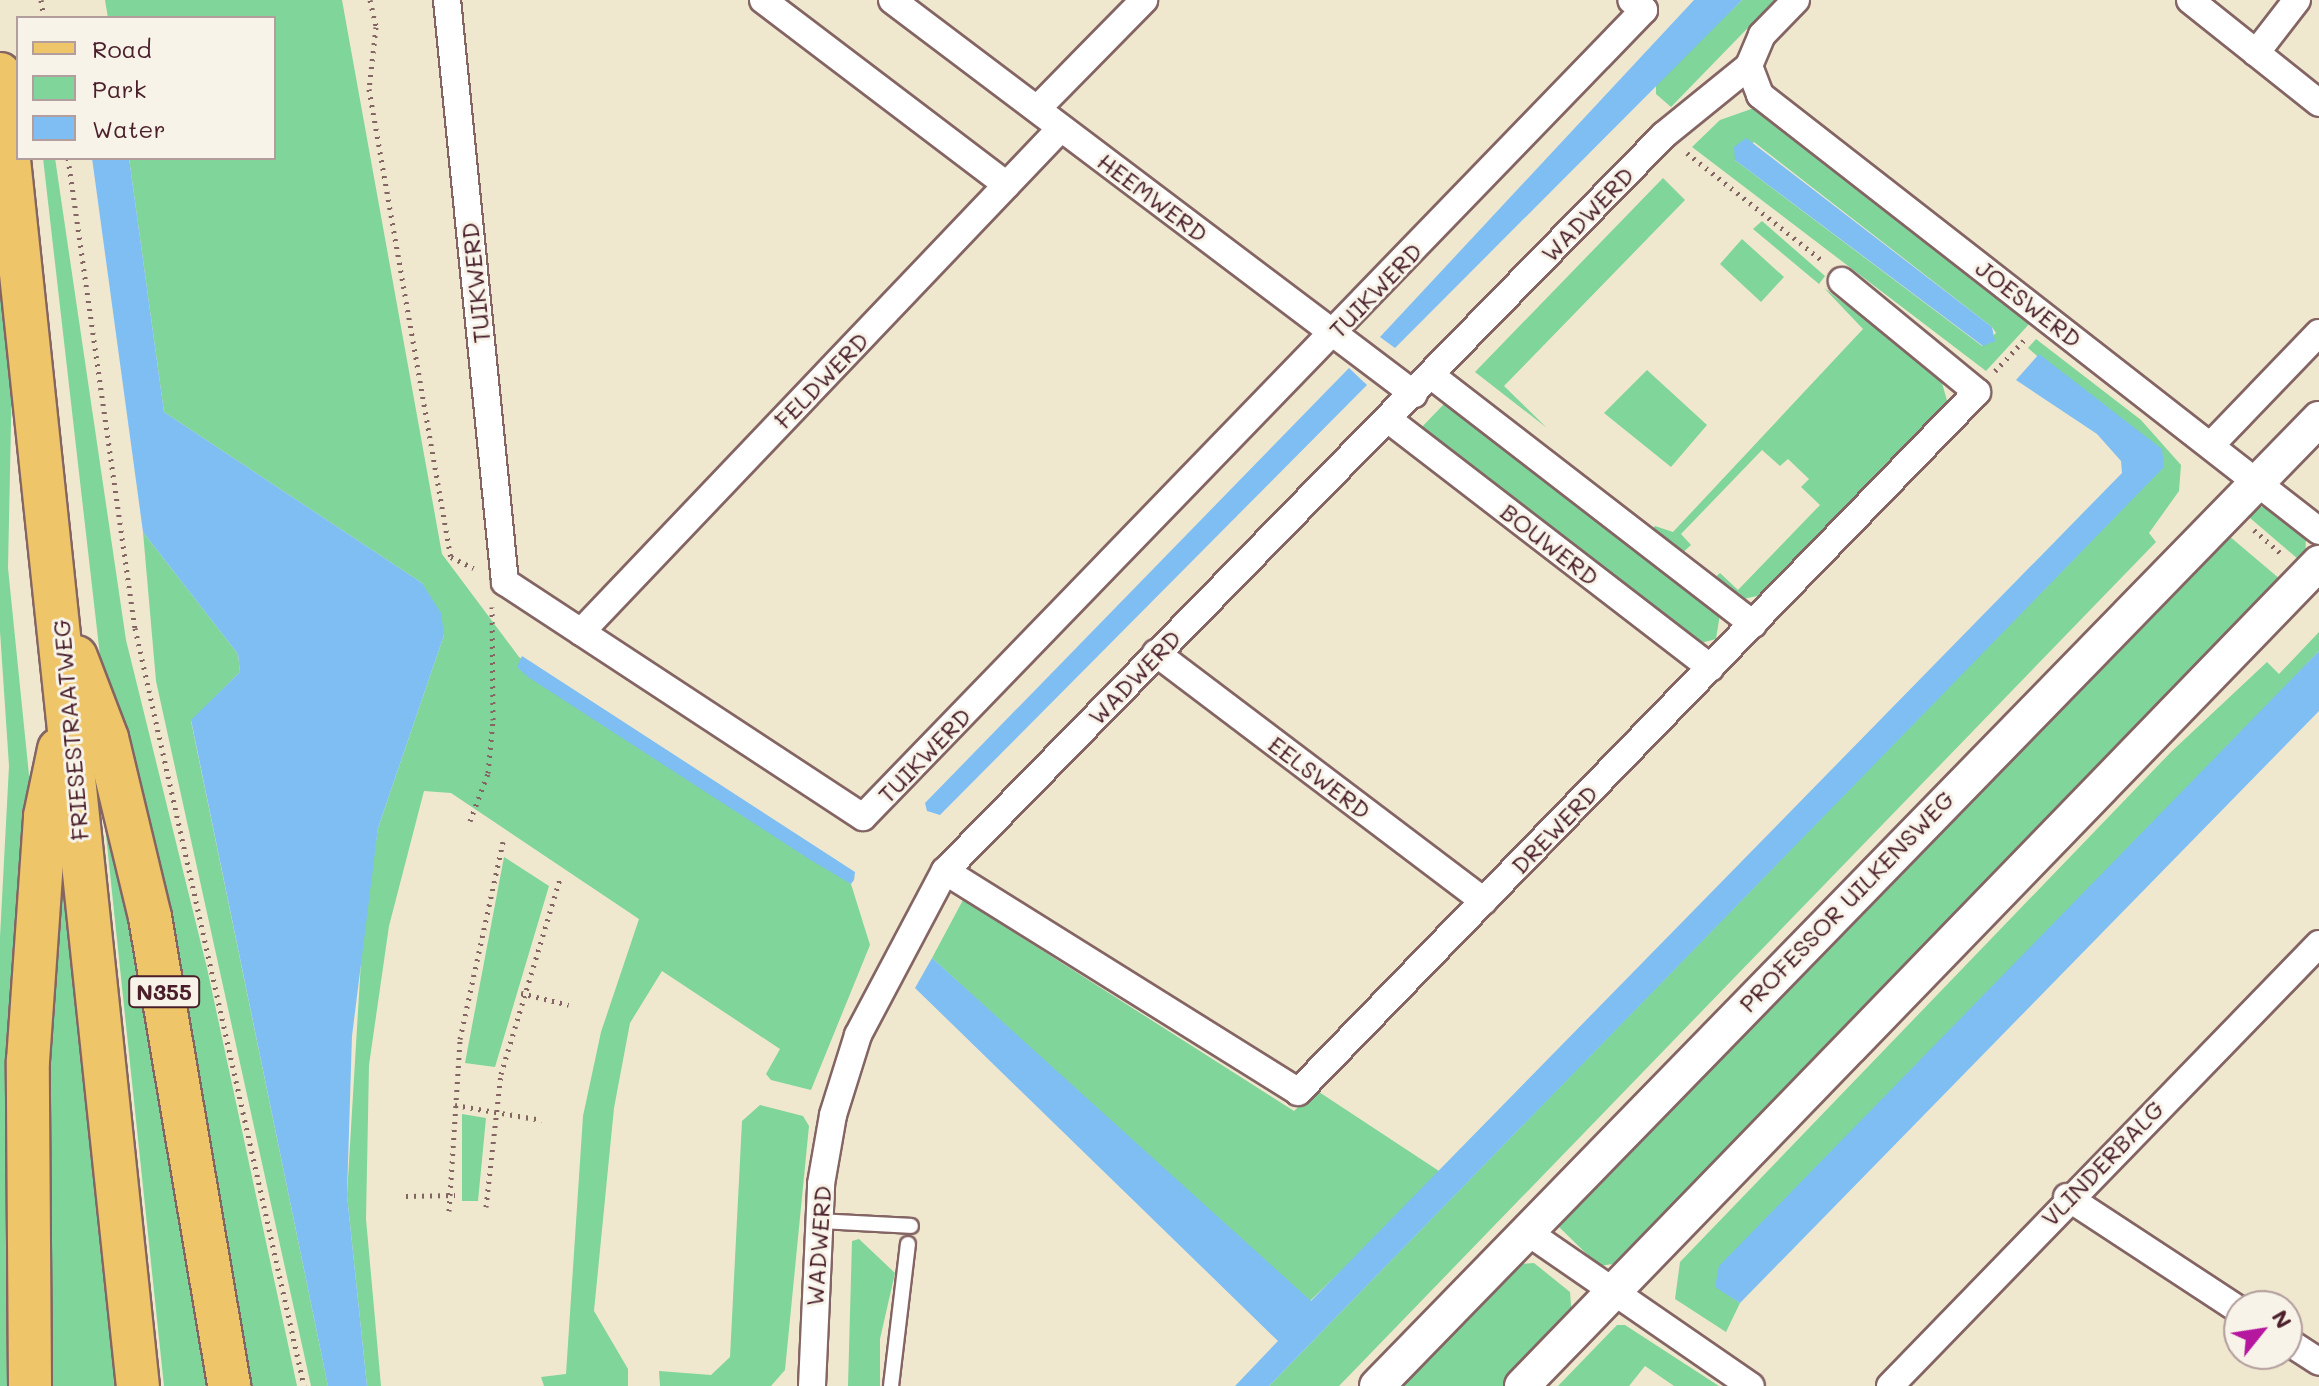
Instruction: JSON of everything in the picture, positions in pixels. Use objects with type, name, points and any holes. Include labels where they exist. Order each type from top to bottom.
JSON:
[{"type":"main road","name":"FRIESESTRAATWEG","points":[[0,74],[138,1386]]},
{"type":"main road","name":"N355","points":[[58,608],[107,738],[150,917],[229,1386]]},
{"type":"main road","name":"N355","points":[[30,1386],[28,1061],[45,816],[67,712]]},
{"type":"street","name":"TUIKWERD","points":[[447,0],[505,582],[863,817],[1644,10],[1631,0]]},
{"type":"street","points":[[763,0],[1007,185]]},
{"type":"street","name":"HEEMWERD","points":[[892,0],[1333,333],[1423,385]]},
{"type":"street","points":[[1037,109],[1144,0]]},
{"type":"street","points":[[1749,66],[1762,35],[1796,0]]},
{"type":"street","points":[[2190,0],[2319,103]]},
{"type":"street","points":[[2256,53],[2297,0]]},
{"type":"street","name":"WADWERD","points":[[812,1386],[819,1221],[833,1115],[858,1035],[945,871],[1156,653],[1389,420],[1664,135],[1703,97],[1749,66]]},
{"type":"street","name":"JOESWERD","points":[[1749,66],[1760,95],[2259,478],[2319,531]]},
{"type":"street","name":"FELDWERD","points":[[581,632],[1061,128]]},
{"type":"street","points":[[1842,281],[1977,392]]},
{"type":"street","points":[[2212,444],[2319,333]]},
{"type":"street","points":[[1423,385],[1753,624]]},
{"type":"street","name":"DREWERD","points":[[945,871],[1298,1092],[1977,392]]},
{"type":"street","name":"PROFESSOR UILKENSWEG","points":[[1377,1386],[2319,419]]},
{"type":"street","name":"BOUWERD","points":[[1389,420],[1711,668]]},
{"type":"street","points":[[1522,1386],[2313,569]]},
{"type":"street","name":"EELSWERD","points":[[1156,653],[1484,901]]},
{"type":"street","name":"VLINDERBALG","points":[[1890,1386],[2067,1197],[2319,944]]},
{"type":"street","points":[[2067,1197],[2223,1299]]},
{"type":"street","points":[[1526,1231],[1751,1386]]},
{"type":"lane","points":[[819,1221],[911,1226]]},
{"type":"lane","points":[[891,1386],[908,1244]]},
{"type":"path","points":[[370,0],[376,27],[369,89],[451,557],[505,582],[491,608],[488,773],[470,821]]},
{"type":"path","points":[[1664,135],[1842,281]]},
{"type":"path","points":[[68,160],[135,628],[304,1386]]},
{"type":"path","points":[[1977,392],[2046,316]]},
{"type":"path","points":[[2229,509],[2313,569]]},
{"type":"path","points":[[449,1211],[455,1195],[455,1105],[480,923],[503,842]]},
{"type":"path","points":[[486,1207],[494,1114],[521,993],[560,879]]},
{"type":"path","points":[[521,993],[569,1005]]},
{"type":"path","points":[[455,1105],[542,1120]]},
{"type":"path","points":[[406,1196],[455,1195]]},
{"type":"green space","points":[[105,0],[342,0],[442,554],[519,657],[851,884],[870,945],[811,1090],[771,1080],[766,1074],[780,1049],[662,971],[630,1023],[614,1108],[594,1311],[628,1369],[628,1386],[544,1386],[541,1377],[566,1374],[583,1116],[601,1032],[639,919],[451,793],[424,791],[389,926],[369,1065],[366,1219],[381,1386],[367,1386],[347,1195],[363,928],[378,828],[444,635],[422,583],[164,412],[129,160],[276,160],[276,16],[108,16]]},
{"type":"green space","points":[[1742,0],[1775,0],[1671,107],[1656,94],[1656,82]]},
{"type":"green space","points":[[1754,108],[2031,322],[1986,371],[1692,147],[1720,120]],"holes":[[[1754,142],[1996,333],[1982,346],[1735,160]]]},
{"type":"green space","points":[[43,160],[55,160],[126,640],[207,968],[297,1386],[245,1386],[130,773],[100,656]]},
{"type":"green space","points":[[1663,178],[1685,200],[1504,386],[1547,428],[1475,372]]},
{"type":"green space","points":[[1762,221],[1825,276],[1819,284],[1753,229]]},
{"type":"green space","points":[[1742,239],[1784,277],[1761,302],[1720,264]]},
{"type":"green space","points":[[0,260],[12,377],[8,568],[31,795],[21,1386],[0,1386],[0,937],[9,766],[0,631]]},
{"type":"green space","points":[[1824,288],[1940,376],[1948,404],[1762,595],[1738,600],[1711,581],[1720,573],[1738,590],[1820,505],[1801,487],[1809,479],[1788,459],[1780,466],[1762,450],[1681,534],[1691,545],[1679,556],[1650,532],[1655,526],[1673,532],[1863,329]]},
{"type":"green space","points":[[2036,339],[2141,420],[2181,465],[2179,491],[2149,533],[2156,542],[1339,1386],[1269,1386],[2163,467],[2028,348]]},
{"type":"green space","points":[[1647,370],[1707,425],[1671,467],[1604,413]]},
{"type":"green space","points":[[1445,403],[1720,614],[1716,639],[1697,644],[1418,431]]},
{"type":"green space","points":[[2256,506],[2277,510],[2306,535],[2305,565],[2243,512]]},
{"type":"green space","points":[[2222,530],[2287,585],[1626,1262],[1599,1266],[1559,1227],[1571,1201]]},
{"type":"green space","points":[[143,532],[238,654],[240,672],[191,721],[328,1386],[311,1386],[156,681]]},
{"type":"green space","points":[[2319,632],[2319,651],[1715,1286],[1740,1303],[1726,1332],[1675,1299],[1680,1262],[2171,752],[2267,662],[2279,674]]},
{"type":"green space","points":[[96,740],[217,1386],[164,1386]]},
{"type":"green space","points":[[58,812],[116,1386],[48,1386],[44,1203]]},
{"type":"green space","points":[[504,857],[549,886],[495,1067],[465,1063]]},
{"type":"green space","points":[[963,900],[1294,1111],[1316,1090],[1442,1173],[1310,1301],[1299,1296],[932,958]]},
{"type":"green space","points":[[760,1105],[803,1116],[809,1126],[785,1370],[771,1386],[660,1386],[659,1371],[711,1375],[730,1357],[742,1121]]},
{"type":"green space","points":[[462,1114],[486,1118],[478,1201],[462,1201]]},
{"type":"green space","points":[[859,1239],[895,1273],[880,1339],[880,1386],[848,1386],[852,1241]]},
{"type":"green space","points":[[1534,1263],[1570,1292],[1572,1318],[1506,1386],[1391,1386],[1508,1265]]},
{"type":"green space","points":[[1617,1325],[1625,1325],[1719,1386],[1674,1386],[1645,1366],[1629,1386],[1558,1386]]},
{"type":"water","points":[[1694,0],[1742,0],[1395,348],[1380,337]]},
{"type":"water","points":[[1746,138],[1992,327],[1995,341],[1983,346],[1735,160],[1734,147]]},
{"type":"water","points":[[92,160],[129,160],[164,412],[422,583],[441,613],[444,635],[378,828],[352,1036],[347,1195],[367,1386],[328,1386],[191,720],[240,672],[238,654],[143,532]]},
{"type":"water","points":[[2039,354],[2162,449],[2164,467],[1269,1386],[1235,1386],[1278,1341],[915,988],[932,958],[1311,1301],[2122,473],[2121,461],[2097,434],[2016,380]]},
{"type":"water","points":[[1349,368],[1367,385],[940,815],[927,811],[925,803]]},
{"type":"water","points":[[2319,651],[2319,711],[1740,1303],[1715,1287],[1719,1266]]},
{"type":"water","points":[[522,656],[855,872],[854,880],[851,884],[809,859],[528,677],[517,667]]}]
